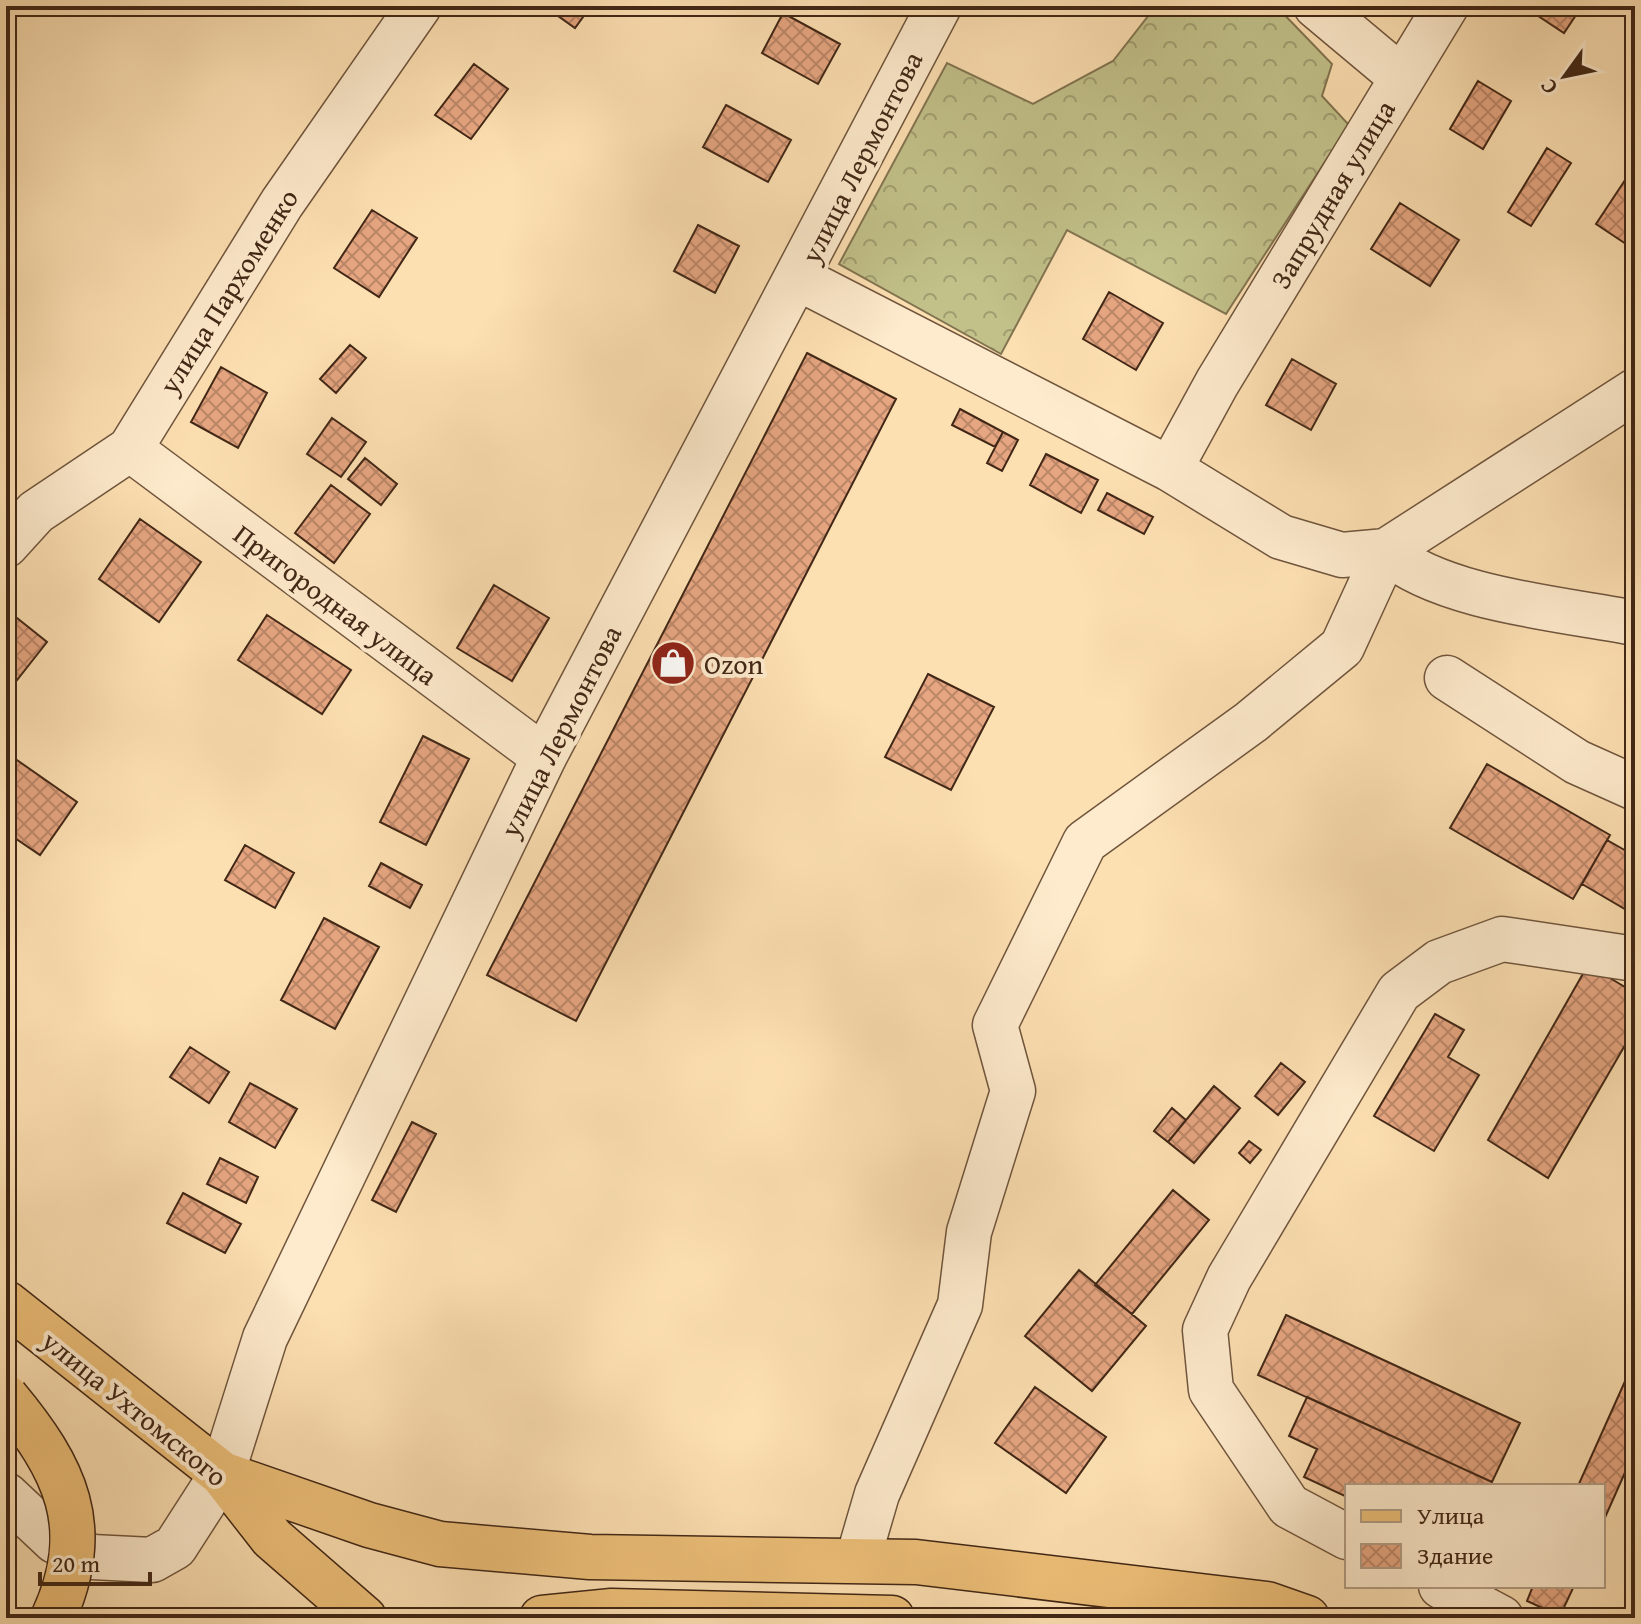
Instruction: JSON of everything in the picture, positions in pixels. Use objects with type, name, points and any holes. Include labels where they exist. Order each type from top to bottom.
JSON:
[{"type":"main road","name":"улица Ухтомского","points":[[6,1303],[222,1474],[272,1538],[364,1618]]},
{"type":"main road","points":[[6,1397],[43,1442],[70,1507],[73,1546],[68,1585],[53,1618]]},
{"type":"main road","points":[[222,1474],[369,1525],[440,1544],[590,1557],[858,1559],[1070,1579],[1267,1604],[1307,1618]]},
{"type":"main road","points":[[550,1617],[612,1611],[892,1618]]},
{"type":"street","name":"улица Пархоменко","points":[[6,545],[36,512],[130,449],[282,203],[419,6]]},
{"type":"street","name":"улица Лермонтова","points":[[6,1495],[55,1541],[92,1557],[152,1560],[175,1547],[222,1474],[265,1338],[544,757],[939,6]]},
{"type":"street","points":[[1316,6],[1402,78]]},
{"type":"street","name":"Запрудная улица","points":[[1170,469],[1217,383],[1446,6]]},
{"type":"street","points":[[798,278],[1170,469],[1281,537],[1342,555],[1386,551],[1635,391]]},
{"type":"street","name":"Пригородная улица","points":[[130,449],[544,757]]},
{"type":"street","points":[[1386,551],[1401,564],[1446,585],[1635,623]]},
{"type":"street","points":[[858,1559],[877,1494],[960,1305],[969,1232],[1013,1091],[995,1025],[1085,842],[1251,722],[1342,647],[1386,551]]},
{"type":"street","points":[[1447,678],[1577,762],[1635,788]]},
{"type":"street","points":[[1345,1536],[1289,1506],[1211,1390],[1205,1330],[1229,1278],[1399,992],[1439,962],[1502,939],[1635,959]]},
{"type":"street","points":[[1445,1588],[1501,1618]]},
{"type":"green space","points":[[1156,6],[1276,6],[1332,64],[1322,96],[1349,125],[1226,314],[1067,230],[1001,354],[839,264],[947,63],[1033,104],[1113,61]]},
{"type":"building","points":[[544,6],[591,6],[575,28]]},
{"type":"building","points":[[1523,6],[1582,6],[1564,33]]},
{"type":"building","points":[[783,13],[840,44],[818,84],[762,53]]},
{"type":"building","points":[[474,64],[508,89],[471,139],[435,115]]},
{"type":"building","points":[[1478,81],[1511,101],[1483,149],[1450,129]]},
{"type":"building","points":[[726,105],[791,140],[768,182],[703,147]]},
{"type":"building","points":[[1547,148],[1571,163],[1531,226],[1508,212]]},
{"type":"building","points":[[1635,165],[1635,250],[1596,224]]},
{"type":"building","points":[[1400,203],[1459,240],[1430,286],[1371,249]]},
{"type":"building","points":[[372,210],[417,238],[379,297],[334,268]]},
{"type":"building","points":[[698,225],[739,246],[715,293],[674,271]]},
{"type":"building","points":[[1109,292],[1163,323],[1136,370],[1083,339]]},
{"type":"building","points":[[350,345],[366,358],[336,393],[320,379]]},
{"type":"building","points":[[807,353],[896,399],[576,1021],[487,975]]},
{"type":"building","points":[[1292,359],[1336,384],[1311,430],[1266,405]]},
{"type":"building","points":[[221,367],[267,393],[238,448],[191,422]]},
{"type":"building","points":[[960,409],[1003,432],[995,447],[952,425]]},
{"type":"building","points":[[332,418],[366,442],[341,477],[307,454]]},
{"type":"building","points":[[1003,432],[1018,440],[1002,471],[987,463]]},
{"type":"building","points":[[1046,454],[1098,480],[1081,513],[1030,485]]},
{"type":"building","points":[[365,458],[397,484],[381,505],[348,479]]},
{"type":"building","points":[[331,485],[370,514],[334,563],[295,533]]},
{"type":"building","points":[[1107,493],[1153,517],[1144,534],[1098,510]]},
{"type":"building","points":[[140,519],[201,562],[159,622],[99,579]]},
{"type":"building","points":[[494,585],[549,618],[512,681],[457,648]]},
{"type":"building","points":[[12,614],[47,642],[6,694],[6,621]]},
{"type":"building","points":[[267,615],[351,670],[322,714],[238,660]]},
{"type":"building","points":[[928,674],[994,707],[951,790],[885,757]]},
{"type":"building","points":[[423,736],[469,759],[426,845],[380,822]]},
{"type":"building","points":[[14,758],[77,802],[40,855],[6,832],[6,771]]},
{"type":"building","points":[[1487,764],[1610,835],[1573,899],[1450,828]]},
{"type":"building","points":[[1607,840],[1635,856],[1635,915],[1582,884]]},
{"type":"building","points":[[245,845],[294,873],[275,908],[225,880]]},
{"type":"building","points":[[381,863],[422,885],[410,908],[369,886]]},
{"type":"building","points":[[324,918],[379,947],[335,1029],[281,1000]]},
{"type":"building","points":[[1588,965],[1635,993],[1635,1028],[1548,1178],[1488,1140]]},
{"type":"building","points":[[1435,1014],[1464,1030],[1448,1057],[1479,1075],[1434,1151],[1374,1116]]},
{"type":"building","points":[[190,1047],[229,1072],[209,1103],[170,1077]]},
{"type":"building","points":[[1281,1063],[1305,1082],[1278,1115],[1255,1096]]},
{"type":"building","points":[[250,1083],[297,1109],[275,1148],[229,1122]]},
{"type":"building","points":[[1214,1086],[1240,1108],[1194,1163],[1168,1142]]},
{"type":"building","points":[[1172,1108],[1186,1120],[1168,1142],[1154,1131]]},
{"type":"building","points":[[412,1122],[436,1134],[396,1212],[372,1200]]},
{"type":"building","points":[[1249,1141],[1261,1150],[1250,1163],[1239,1153]]},
{"type":"building","points":[[220,1158],[258,1177],[246,1203],[207,1184]]},
{"type":"building","points":[[1173,1190],[1209,1220],[1132,1314],[1095,1285]]},
{"type":"building","points":[[183,1193],[241,1224],[225,1253],[167,1223]]},
{"type":"building","points":[[1079,1270],[1146,1326],[1092,1391],[1025,1336]]},
{"type":"building","points":[[1286,1315],[1520,1423],[1492,1482],[1258,1375]]},
{"type":"building","points":[[1635,1359],[1635,1450],[1605,1518],[1605,1484],[1579,1484]]},
{"type":"building","points":[[1035,1387],[1106,1437],[1066,1493],[995,1443]]},
{"type":"building","points":[[1307,1397],[1492,1482],[1345,1484],[1345,1496],[1304,1477],[1317,1449],[1289,1436]]},
{"type":"building","points":[[1532,1588],[1573,1588],[1560,1616],[1527,1601]]},
{"type":"place","name":"Ozon","points":[[673,663]]}]
